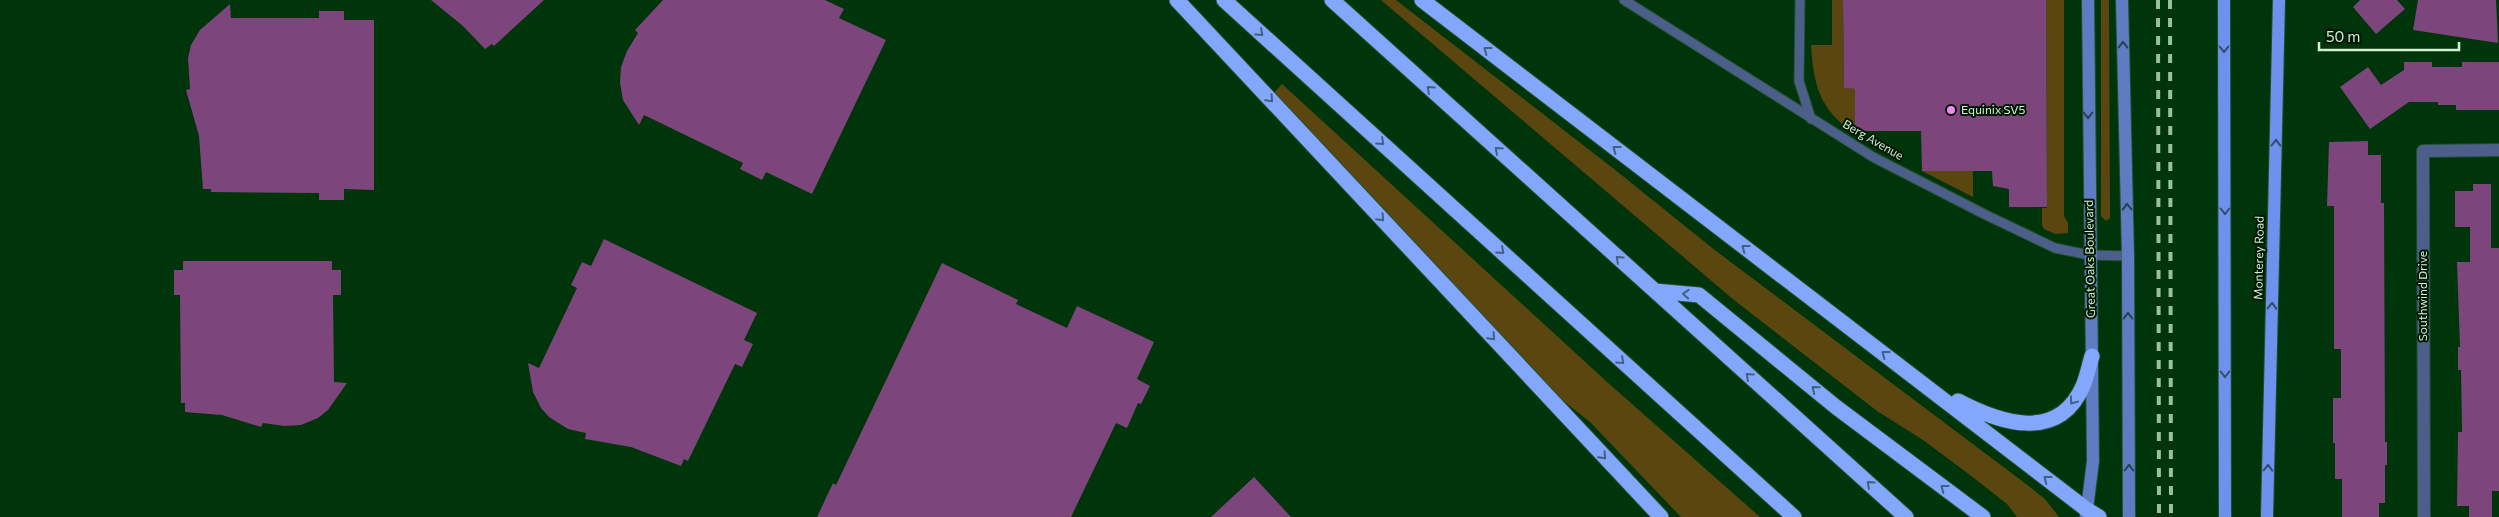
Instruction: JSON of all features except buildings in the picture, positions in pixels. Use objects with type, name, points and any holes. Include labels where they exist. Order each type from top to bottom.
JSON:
[{"type":"highway","points":[[1177,0],[1661,517]]},
{"type":"highway","points":[[1224,0],[1794,517]]},
{"type":"highway","points":[[1332,0],[1906,517]]},
{"type":"highway","points":[[1422,0],[1924,383],[2090,514]]},
{"type":"highway","points":[[1655,291],[1698,295],[1836,407],[1983,517]]},
{"type":"highway","points":[[1924,383],[1986,416],[2011,423],[2035,424],[2063,413],[2075,400],[2083,386],[2092,356]]},
{"type":"main road","name":"Great Oaks Boulevard","points":[[2088,0],[2089,255],[2093,460],[2090,514]]},
{"type":"main road","points":[[2122,0],[2128,256],[2129,517]]},
{"type":"main road","points":[[2224,0],[2225,517]]},
{"type":"main road","name":"Monterey Road","points":[[2266,517],[2279,0]]},
{"type":"street","name":"Southwind Drive","points":[[2424,517],[2423,151],[2499,150]]},
{"type":"lane","name":"Berg Avenue","points":[[1624,0],[1873,157],[2055,248],[2089,255],[2128,256]]},
{"type":"lane","points":[[1800,0],[1799,81],[1810,119]]},
{"type":"shaded area","points":[[1381,0],[1396,0],[1614,169],[1716,251],[2026,484],[2045,499],[2059,517],[2017,517],[2007,504],[1970,475],[1923,440],[1877,411],[1734,300]]},
{"type":"shaded area","points":[[1832,0],[1843,0],[1844,88],[1855,89],[1855,131],[1844,126],[1825,104],[1817,86],[1813,66],[1811,45],[1832,45]]},
{"type":"shaded area","points":[[2046,0],[2064,0],[2064,216],[2068,223],[2068,233],[2055,234],[2044,229],[2042,225],[2042,208],[2047,208]]},
{"type":"shaded area","points":[[2101,0],[2109,0],[2110,218],[2106,221],[2101,216]]},
{"type":"shaded area","points":[[1282,84],[1606,381],[1760,517],[1681,517],[1590,422],[1543,385],[1272,95]]},
{"type":"shaded area","points":[[1922,171],[1973,171],[1973,197]]},
{"type":"railway","points":[[2158,0],[2159,517]]},
{"type":"railway","points":[[2170,0],[2171,517]]},
{"type":"place","name":"Equinix SV5","points":[[1951,110]]}]
